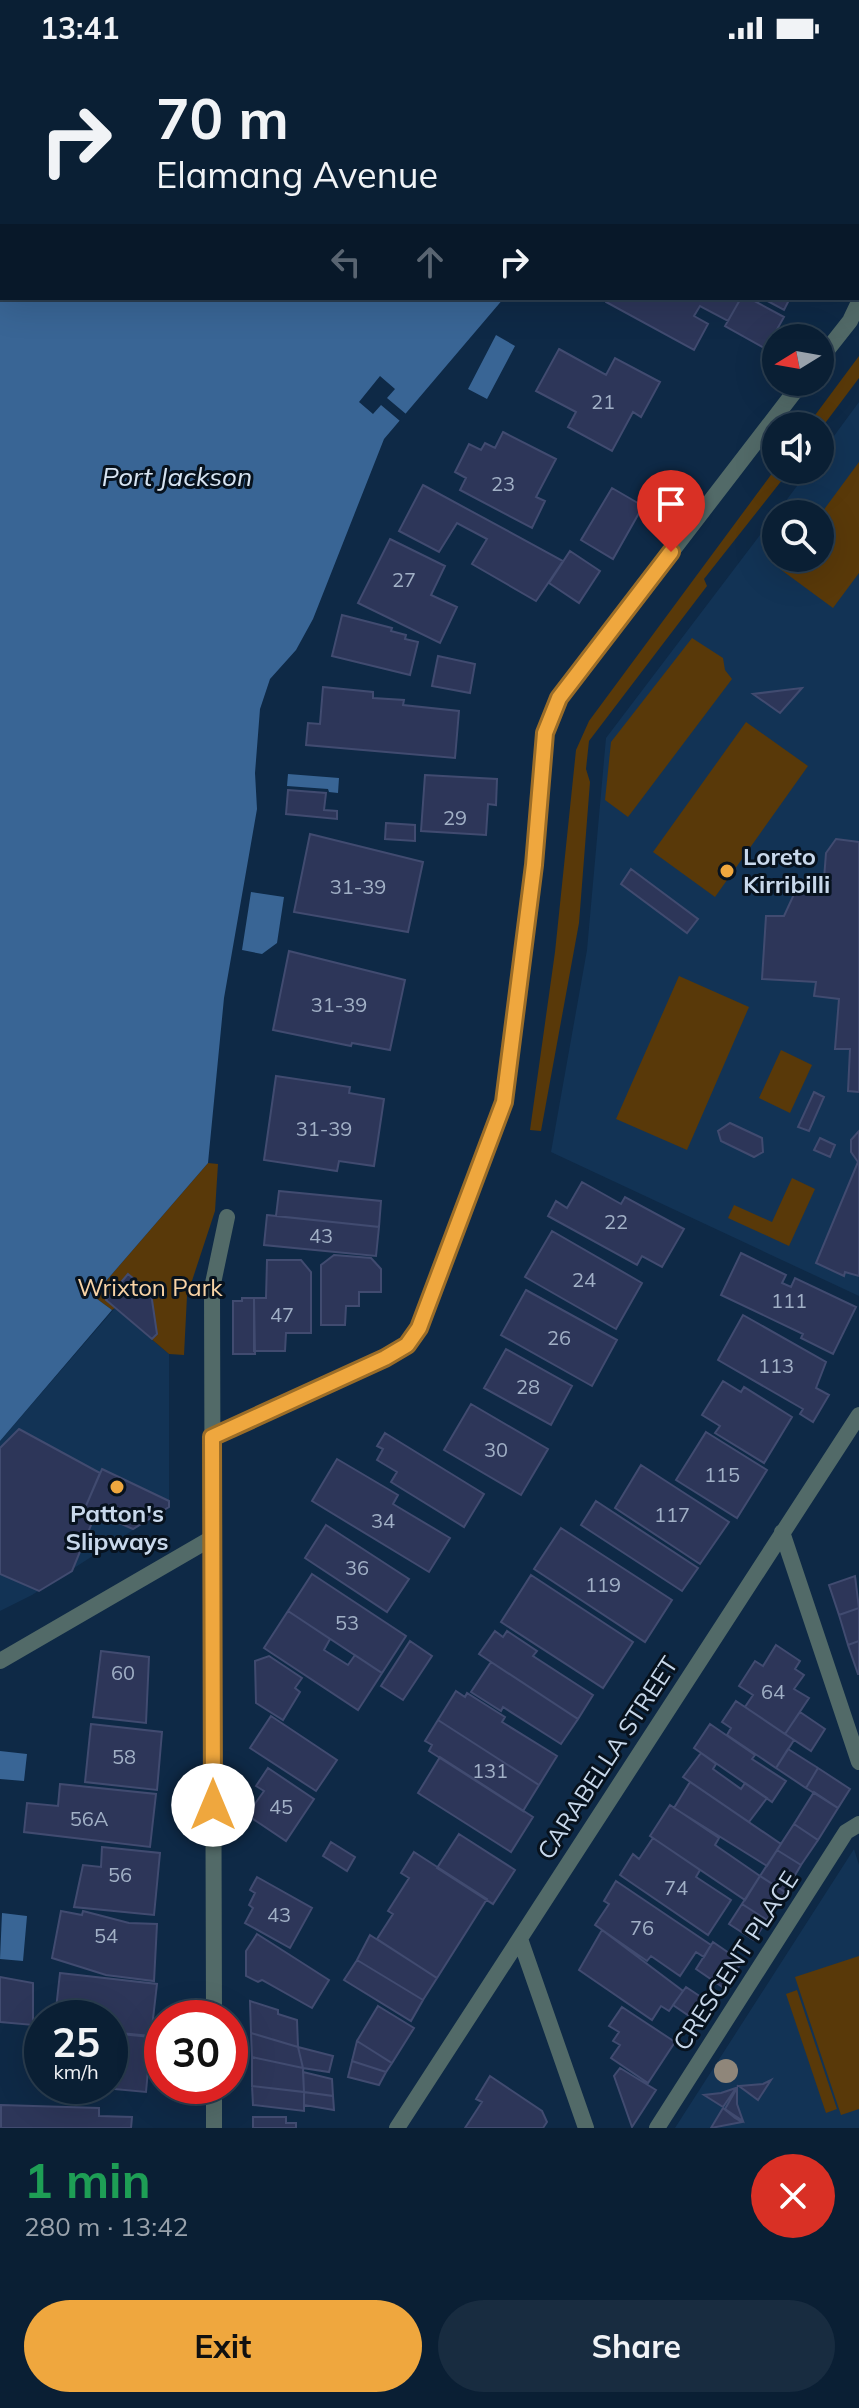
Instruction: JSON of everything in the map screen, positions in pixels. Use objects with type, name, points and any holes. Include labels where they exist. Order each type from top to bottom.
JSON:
[{"type":"street","points":[[834,341],[850,321],[859,302]]},
{"type":"street","points":[[212,1437],[385,1358],[407,1345],[419,1328],[504,1102],[534,865],[545,733],[559,698],[791,396]]},
{"type":"street","points":[[214,2000],[212,1288],[227,1217]]},
{"type":"street","name":"CARABELLA STREET","points":[[397,2128],[859,1415]]},
{"type":"street","points":[[782,1532],[859,1762]]},
{"type":"street","points":[[0,1661],[212,1538]]},
{"type":"street","name":"CRESCENT PLACE","points":[[657,2128],[846,1832],[859,1824]]},
{"type":"street","points":[[520,1939],[586,2128]]},
{"type":"street","points":[[214,2104],[214,2128]]},
{"type":"shaded area","name":"Loreto Kirribilli","points":[[859,402],[859,1296],[551,1152],[587,950],[606,738],[762,532],[762,572],[834,572],[834,500],[786,500],[798,484],[834,484],[834,436]]},
{"type":"shaded area","points":[[115,1308],[169,1354],[169,1507],[32,1595],[0,1611],[0,1441]]},
{"type":"shaded area","points":[[854,1849],[859,1865],[859,2128],[675,2128]]},
{"type":"green space","points":[[859,356],[859,378],[834,412],[817,412],[829,396],[834,396],[834,390]]},
{"type":"green space","points":[[859,462],[859,573],[833,608],[784,572],[834,572],[834,500],[831,500]]},
{"type":"green space","points":[[764,484],[779,484],[766,500],[762,500],[762,505],[704,579],[707,586],[589,741],[586,769],[590,782],[579,923],[541,1131],[530,1130],[555,952],[576,750],[589,721]]},
{"type":"green space","points":[[692,638],[723,658],[725,670],[732,679],[628,817],[605,800],[611,742]]},
{"type":"green space","points":[[746,722],[808,766],[715,897],[653,852]]},
{"type":"green space","points":[[679,976],[749,1007],[687,1150],[616,1119]]},
{"type":"green space","points":[[781,1050],[812,1065],[790,1113],[759,1098]]},
{"type":"green space","name":"Wrixton Park","points":[[208,1163],[218,1164],[215,1211],[187,1296],[184,1355],[169,1354],[115,1308],[112,1310],[93,1296]]},
{"type":"green space","points":[[792,1178],[815,1189],[789,1246],[728,1218],[734,1205],[772,1222]]},
{"type":"green space","points":[[859,1956],[859,2109],[841,2115],[795,1977]]},
{"type":"green space","points":[[797,1990],[837,2109],[826,2113],[786,1994]]},
{"type":"water","name":"Port Jackson","points":[[0,300],[502,300],[384,439],[313,619],[296,650],[270,679],[260,709],[255,773],[257,809],[224,998],[208,1163],[93,1296],[112,1310],[0,1441]]},
{"type":"water","points":[[496,335],[515,346],[487,399],[468,389]]},
{"type":"water","points":[[288,774],[339,778],[338,793],[329,792],[328,789],[287,786]]},
{"type":"water","points":[[251,892],[284,897],[277,943],[262,954],[242,950]]},
{"type":"water","points":[[0,1751],[27,1754],[24,1781],[0,1779]]},
{"type":"water","points":[[2,1913],[27,1916],[23,1961],[0,1959]]},
{"type":"pier","points":[[380,376],[395,389],[387,398],[406,414],[400,421],[381,405],[373,414],[359,402]]},
{"type":"building","points":[[740,300],[728,321],[700,306],[694,316],[708,324],[694,350],[606,302]]},
{"type":"building","points":[[740,300],[753,300],[784,317],[780,324],[762,324],[762,347],[725,326]]},
{"type":"building","points":[[766,300],[789,300],[784,310]]},
{"type":"building","points":[[559,349],[606,375],[615,358],[660,382],[641,417],[633,412],[612,451],[568,427],[576,412],[536,391]]},
{"type":"building","points":[[503,432],[556,459],[536,497],[545,501],[532,528],[460,490],[466,478],[455,472],[469,444],[481,450],[485,443],[495,448]]},
{"type":"building","points":[[423,485],[563,561],[536,601],[472,564],[487,539],[457,523],[439,552],[399,531]]},
{"type":"building","points":[[612,488],[643,506],[613,559],[581,540]]},
{"type":"building","points":[[390,539],[445,566],[431,595],[457,607],[440,643],[358,603]]},
{"type":"building","points":[[570,551],[600,571],[579,603],[549,583]]},
{"type":"building","points":[[342,615],[392,628],[391,631],[406,635],[405,639],[418,642],[410,675],[332,656]]},
{"type":"building","points":[[438,656],[475,664],[470,693],[432,686]]},
{"type":"building","points":[[323,687],[373,692],[373,698],[404,700],[403,705],[459,711],[455,758],[306,745],[308,723],[320,724]]},
{"type":"building","points":[[802,688],[780,713],[753,694],[785,690]]},
{"type":"building","points":[[425,775],[497,779],[496,805],[488,804],[486,835],[421,831]]},
{"type":"building","points":[[288,790],[326,793],[324,810],[337,811],[337,819],[286,814]]},
{"type":"building","points":[[386,823],[415,825],[415,841],[385,839]]},
{"type":"building","points":[[310,834],[423,862],[408,932],[294,912]]},
{"type":"building","points":[[836,839],[859,842],[859,1092],[848,1091],[850,1049],[835,1049],[839,999],[814,996],[816,982],[762,979],[766,916],[784,916],[796,890],[809,880],[824,879],[826,853]]},
{"type":"building","points":[[631,869],[698,919],[687,933],[621,884]]},
{"type":"building","points":[[289,951],[405,980],[390,1050],[352,1043],[351,1046],[273,1030]]},
{"type":"building","points":[[276,1076],[350,1087],[349,1093],[384,1099],[374,1166],[339,1161],[337,1171],[264,1160]]},
{"type":"building","points":[[814,1092],[824,1097],[809,1131],[798,1127]]},
{"type":"building","points":[[730,1123],[762,1138],[763,1152],[754,1157],[721,1141],[718,1131]]},
{"type":"building","points":[[859,1131],[859,1276],[845,1272],[844,1276],[816,1263],[858,1162],[851,1152],[851,1140]]},
{"type":"building","points":[[820,1138],[835,1145],[830,1157],[814,1150]]},
{"type":"building","points":[[582,1182],[621,1204],[625,1197],[684,1229],[662,1267],[642,1256],[637,1265],[548,1216],[556,1201],[567,1208]]},
{"type":"building","points":[[279,1191],[381,1201],[379,1227],[276,1216]]},
{"type":"building","points":[[267,1215],[379,1227],[376,1256],[264,1245]]},
{"type":"building","points":[[552,1231],[642,1283],[616,1329],[525,1277]]},
{"type":"building","points":[[741,1253],[786,1275],[782,1283],[791,1287],[795,1278],[856,1307],[833,1354],[801,1338],[803,1334],[721,1295]]},
{"type":"building","points":[[334,1255],[371,1258],[381,1269],[381,1292],[359,1292],[359,1306],[346,1306],[345,1325],[321,1325],[321,1265]]},
{"type":"building","points":[[267,1260],[301,1260],[311,1272],[311,1333],[286,1333],[285,1351],[254,1351],[254,1298],[266,1298]]},
{"type":"building","points":[[128,1274],[151,1293],[157,1334],[152,1339],[106,1300]]},
{"type":"building","points":[[526,1290],[617,1340],[592,1386],[501,1335]]},
{"type":"building","points":[[242,1298],[254,1298],[255,1354],[233,1354],[233,1301],[242,1301]]},
{"type":"building","points":[[743,1315],[826,1362],[816,1388],[829,1395],[813,1422],[800,1414],[803,1409],[718,1360]]},
{"type":"building","points":[[506,1349],[572,1386],[551,1425],[484,1388]]},
{"type":"building","points":[[723,1381],[741,1392],[744,1387],[792,1417],[764,1463],[715,1433],[720,1426],[702,1415]]},
{"type":"building","points":[[471,1404],[548,1449],[521,1495],[444,1450]]},
{"type":"building","points":[[19,1429],[100,1473],[85,1508],[96,1513],[72,1571],[39,1591],[0,1574],[0,1448]]},
{"type":"building","points":[[706,1432],[767,1470],[737,1518],[676,1480]]},
{"type":"building","points":[[385,1433],[484,1494],[464,1527],[391,1482],[397,1472],[377,1460],[383,1449],[377,1446]]},
{"type":"building","points":[[337,1459],[398,1495],[393,1504],[450,1538],[429,1572],[312,1501]]},
{"type":"building","points":[[641,1465],[729,1522],[700,1564],[615,1508]]},
{"type":"building","name":"Patton's Slipways","points":[[102,1469],[169,1501],[169,1507],[133,1529],[85,1508]]},
{"type":"building","points":[[596,1501],[698,1568],[682,1591],[581,1525]]},
{"type":"building","points":[[326,1525],[409,1579],[387,1612],[305,1558]]},
{"type":"building","points":[[561,1528],[672,1600],[645,1642],[534,1569]]},
{"type":"building","points":[[312,1574],[406,1636],[382,1673],[288,1611]]},
{"type":"building","points":[[531,1575],[633,1642],[603,1688],[501,1622]]},
{"type":"building","points":[[855,1576],[859,1608],[839,1615],[829,1585]]},
{"type":"building","points":[[859,1608],[859,1641],[848,1645],[839,1615]]},
{"type":"building","points":[[288,1611],[330,1639],[324,1650],[348,1665],[355,1655],[382,1673],[358,1710],[264,1648]]},
{"type":"building","points":[[495,1631],[503,1637],[507,1631],[537,1651],[533,1656],[593,1695],[578,1719],[479,1654]]},
{"type":"building","points":[[410,1641],[432,1656],[403,1700],[381,1686]]},
{"type":"building","points":[[859,1641],[859,1674],[858,1674],[848,1645]]},
{"type":"building","points":[[776,1645],[800,1661],[795,1669],[804,1675],[794,1689],[809,1698],[785,1734],[745,1707],[753,1695],[739,1686],[755,1661],[763,1666]]},
{"type":"building","points":[[101,1651],[149,1657],[146,1723],[93,1717]]},
{"type":"building","points":[[269,1656],[302,1678],[295,1688],[300,1692],[283,1720],[256,1703],[255,1661]]},
{"type":"building","points":[[491,1662],[578,1719],[561,1744],[503,1707],[501,1711],[471,1692]]},
{"type":"building","points":[[456,1691],[465,1697],[467,1693],[505,1717],[502,1722],[557,1756],[539,1785],[438,1720]]},
{"type":"building","points":[[736,1701],[794,1740],[776,1768],[727,1735],[731,1728],[722,1722]]},
{"type":"building","points":[[800,1712],[825,1729],[811,1751],[785,1734]]},
{"type":"building","points":[[271,1716],[337,1760],[316,1791],[250,1748]]},
{"type":"building","points":[[438,1720],[539,1785],[523,1811],[429,1751],[432,1745],[425,1741]]},
{"type":"building","points":[[91,1724],[162,1732],[157,1790],[85,1782]]},
{"type":"building","points":[[710,1724],[755,1755],[752,1759],[786,1781],[772,1802],[694,1748]]},
{"type":"building","points":[[788,1749],[818,1768],[806,1788],[776,1768]]},
{"type":"building","points":[[701,1753],[716,1764],[713,1769],[741,1789],[745,1783],[767,1798],[749,1822],[683,1777]]},
{"type":"building","points":[[440,1757],[533,1817],[511,1852],[418,1793]]},
{"type":"building","points":[[268,1768],[314,1799],[286,1841],[247,1815],[264,1791],[256,1786]]},
{"type":"building","points":[[818,1768],[850,1789],[838,1808],[806,1788]]},
{"type":"building","points":[[690,1782],[781,1844],[767,1866],[674,1808]]},
{"type":"building","points":[[60,1784],[156,1794],[150,1847],[24,1832],[27,1803],[58,1806]]},
{"type":"building","points":[[814,1792],[838,1808],[818,1840],[794,1824]]},
{"type":"building","points":[[670,1805],[719,1838],[715,1845],[760,1876],[745,1900],[650,1836]]},
{"type":"building","points":[[794,1824],[818,1840],[801,1865],[777,1850]]},
{"type":"building","points":[[459,1834],[515,1870],[493,1904],[437,1868]]},
{"type":"building","points":[[653,1838],[700,1870],[696,1877],[731,1900],[708,1935],[620,1875],[633,1854],[639,1859]]},
{"type":"building","points":[[331,1842],[355,1857],[347,1871],[323,1856]]},
{"type":"building","points":[[102,1847],[160,1853],[154,1915],[74,1907],[83,1865],[101,1867]]},
{"type":"building","points":[[777,1850],[801,1865],[785,1892],[760,1876]]},
{"type":"building","points":[[414,1852],[487,1899],[437,1978],[377,1939],[393,1914],[388,1911],[409,1878],[401,1873]]},
{"type":"building","points":[[760,1876],[785,1892],[767,1920],[742,1904]]},
{"type":"building","points":[[257,1877],[312,1908],[290,1948],[245,1923],[253,1908],[249,1905],[255,1893],[250,1890]]},
{"type":"building","points":[[616,1881],[711,1945],[704,1957],[696,1952],[680,1976],[651,1956],[647,1961],[595,1925],[609,1904],[604,1901]]},
{"type":"building","points":[[742,1904],[767,1920],[754,1940],[729,1924]]},
{"type":"building","points":[[61,1911],[82,1915],[83,1911],[129,1923],[157,1924],[154,1981],[106,1975],[52,1958]]},
{"type":"building","points":[[602,1930],[683,1991],[669,2011],[661,2006],[652,2020],[579,1970]]},
{"type":"building","points":[[257,1934],[329,1980],[312,2008],[262,1980],[258,1982],[246,1976],[246,1951]]},
{"type":"building","points":[[370,1935],[437,1978],[423,2000],[357,1960]]},
{"type":"building","points":[[713,1942],[742,1962],[724,1988],[696,1969]]},
{"type":"building","points":[[357,1960],[423,2000],[411,2021],[344,1980]]},
{"type":"building","points":[[60,1973],[157,1984],[155,2000],[144,2000],[144,2035],[128,2034],[128,2000],[57,2000]]},
{"type":"building","points":[[0,1977],[33,1983],[33,2000],[24,2000],[24,2024],[0,2022]]},
{"type":"building","points":[[686,1987],[713,2005],[701,2024],[673,2005]]},
{"type":"building","points":[[250,2001],[297,2020],[298,2047],[251,2033]]},
{"type":"building","points":[[378,2006],[414,2028],[392,2063],[357,2041]]},
{"type":"building","points":[[622,2007],[675,2042],[648,2083],[611,2058],[620,2045],[613,2041],[619,2032],[609,2026]]},
{"type":"building","points":[[251,2033],[298,2047],[303,2068],[252,2057]]},
{"type":"building","points":[[128,2035],[144,2036],[144,2092],[128,2090]]},
{"type":"building","points":[[357,2041],[392,2063],[386,2072],[352,2061]]},
{"type":"building","points":[[298,2047],[333,2056],[329,2072],[303,2068]]},
{"type":"building","points":[[252,2057],[303,2068],[304,2092],[252,2086]]},
{"type":"building","points":[[352,2061],[386,2072],[379,2085],[348,2077]]},
{"type":"building","points":[[620,2068],[656,2090],[632,2127],[614,2076]]},
{"type":"building","points":[[303,2072],[332,2079],[333,2096],[304,2092]]},
{"type":"building","points":[[490,2076],[542,2111],[547,2122],[543,2128],[465,2128],[482,2102],[476,2099]]},
{"type":"building","points":[[771,2080],[758,2100],[739,2086],[763,2084]]},
{"type":"building","points":[[252,2086],[304,2092],[304,2111],[253,2105]]},
{"type":"building","points":[[736,2088],[723,2107],[704,2095],[721,2093]]},
{"type":"building","points":[[737,2088],[737,2104],[743,2121],[725,2109]]},
{"type":"building","points":[[304,2092],[333,2096],[334,2110],[304,2105]]},
{"type":"building","points":[[1,2105],[99,2108],[99,2116],[132,2117],[131,2128],[1,2128]]},
{"type":"building","points":[[723,2108],[735,2118],[742,2122],[711,2128]]},
{"type":"building","points":[[253,2117],[286,2117],[286,2123],[296,2123],[296,2128],[253,2128]]},
{"type":"place","name":"Loreto Kirribilli","points":[[727,871]]},
{"type":"place","name":"Patton's Slipways","points":[[117,1487]]},
{"type":"route","points":[[213,1805],[212,1437],[385,1358],[407,1345],[419,1328],[504,1102],[534,865],[545,733],[559,698],[671,552]]}]
